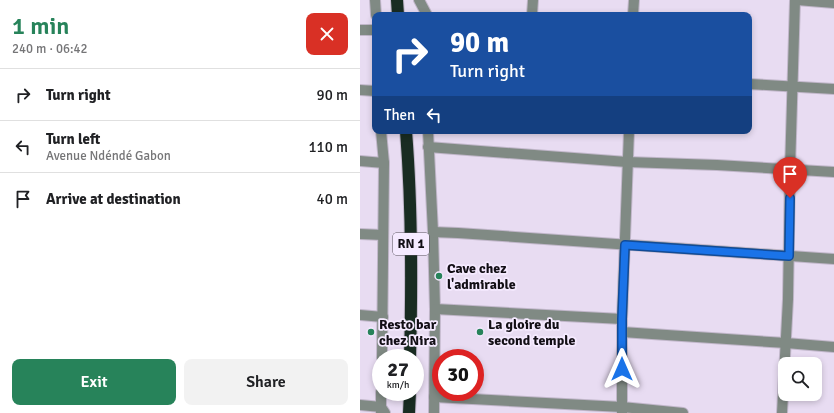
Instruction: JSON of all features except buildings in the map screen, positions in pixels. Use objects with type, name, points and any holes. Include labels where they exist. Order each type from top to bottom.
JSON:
[{"type":"highway","points":[[397,0],[398,12]]},
{"type":"highway","name":"RN 1","points":[[406,134],[411,269],[410,349]]},
{"type":"highway","points":[[409,413],[410,401]]},
{"type":"street","points":[[375,0],[376,12]]},
{"type":"street","points":[[419,0],[425,12]]},
{"type":"street","points":[[532,12],[533,0]]},
{"type":"street","points":[[633,12],[634,0]]},
{"type":"street","points":[[782,413],[788,299],[790,170],[796,0],[834,3]]},
{"type":"street","points":[[360,30],[372,30]]},
{"type":"street","points":[[752,84],[834,90]]},
{"type":"street","points":[[360,90],[372,91]]},
{"type":"street","points":[[382,134],[384,163],[382,349]]},
{"type":"street","points":[[428,134],[433,232],[435,349]]},
{"type":"street","points":[[622,410],[622,319],[629,134]]},
{"type":"street","points":[[428,147],[627,162],[718,165],[834,172]]},
{"type":"street","points":[[360,161],[384,163]]},
{"type":"street","points":[[433,232],[834,259]]},
{"type":"street","points":[[360,234],[383,236]]},
{"type":"street","points":[[435,310],[622,319]]},
{"type":"street","points":[[360,316],[383,317]]},
{"type":"street","points":[[622,332],[786,343],[834,348]]},
{"type":"street","points":[[484,400],[684,413]]},
{"type":"street","points":[[434,401],[434,413]]},
{"type":"street","points":[[360,405],[382,411]]},
{"type":"place","name":"Cave chez l'admirable","points":[[439,276]]},
{"type":"place","name":"Resto bar chez Nira","points":[[371,332]]},
{"type":"place","name":"La gloire du second temple","points":[[480,332]]},
{"type":"route","points":[[622,369],[622,319],[625,245],[789,256],[790,198]]}]
